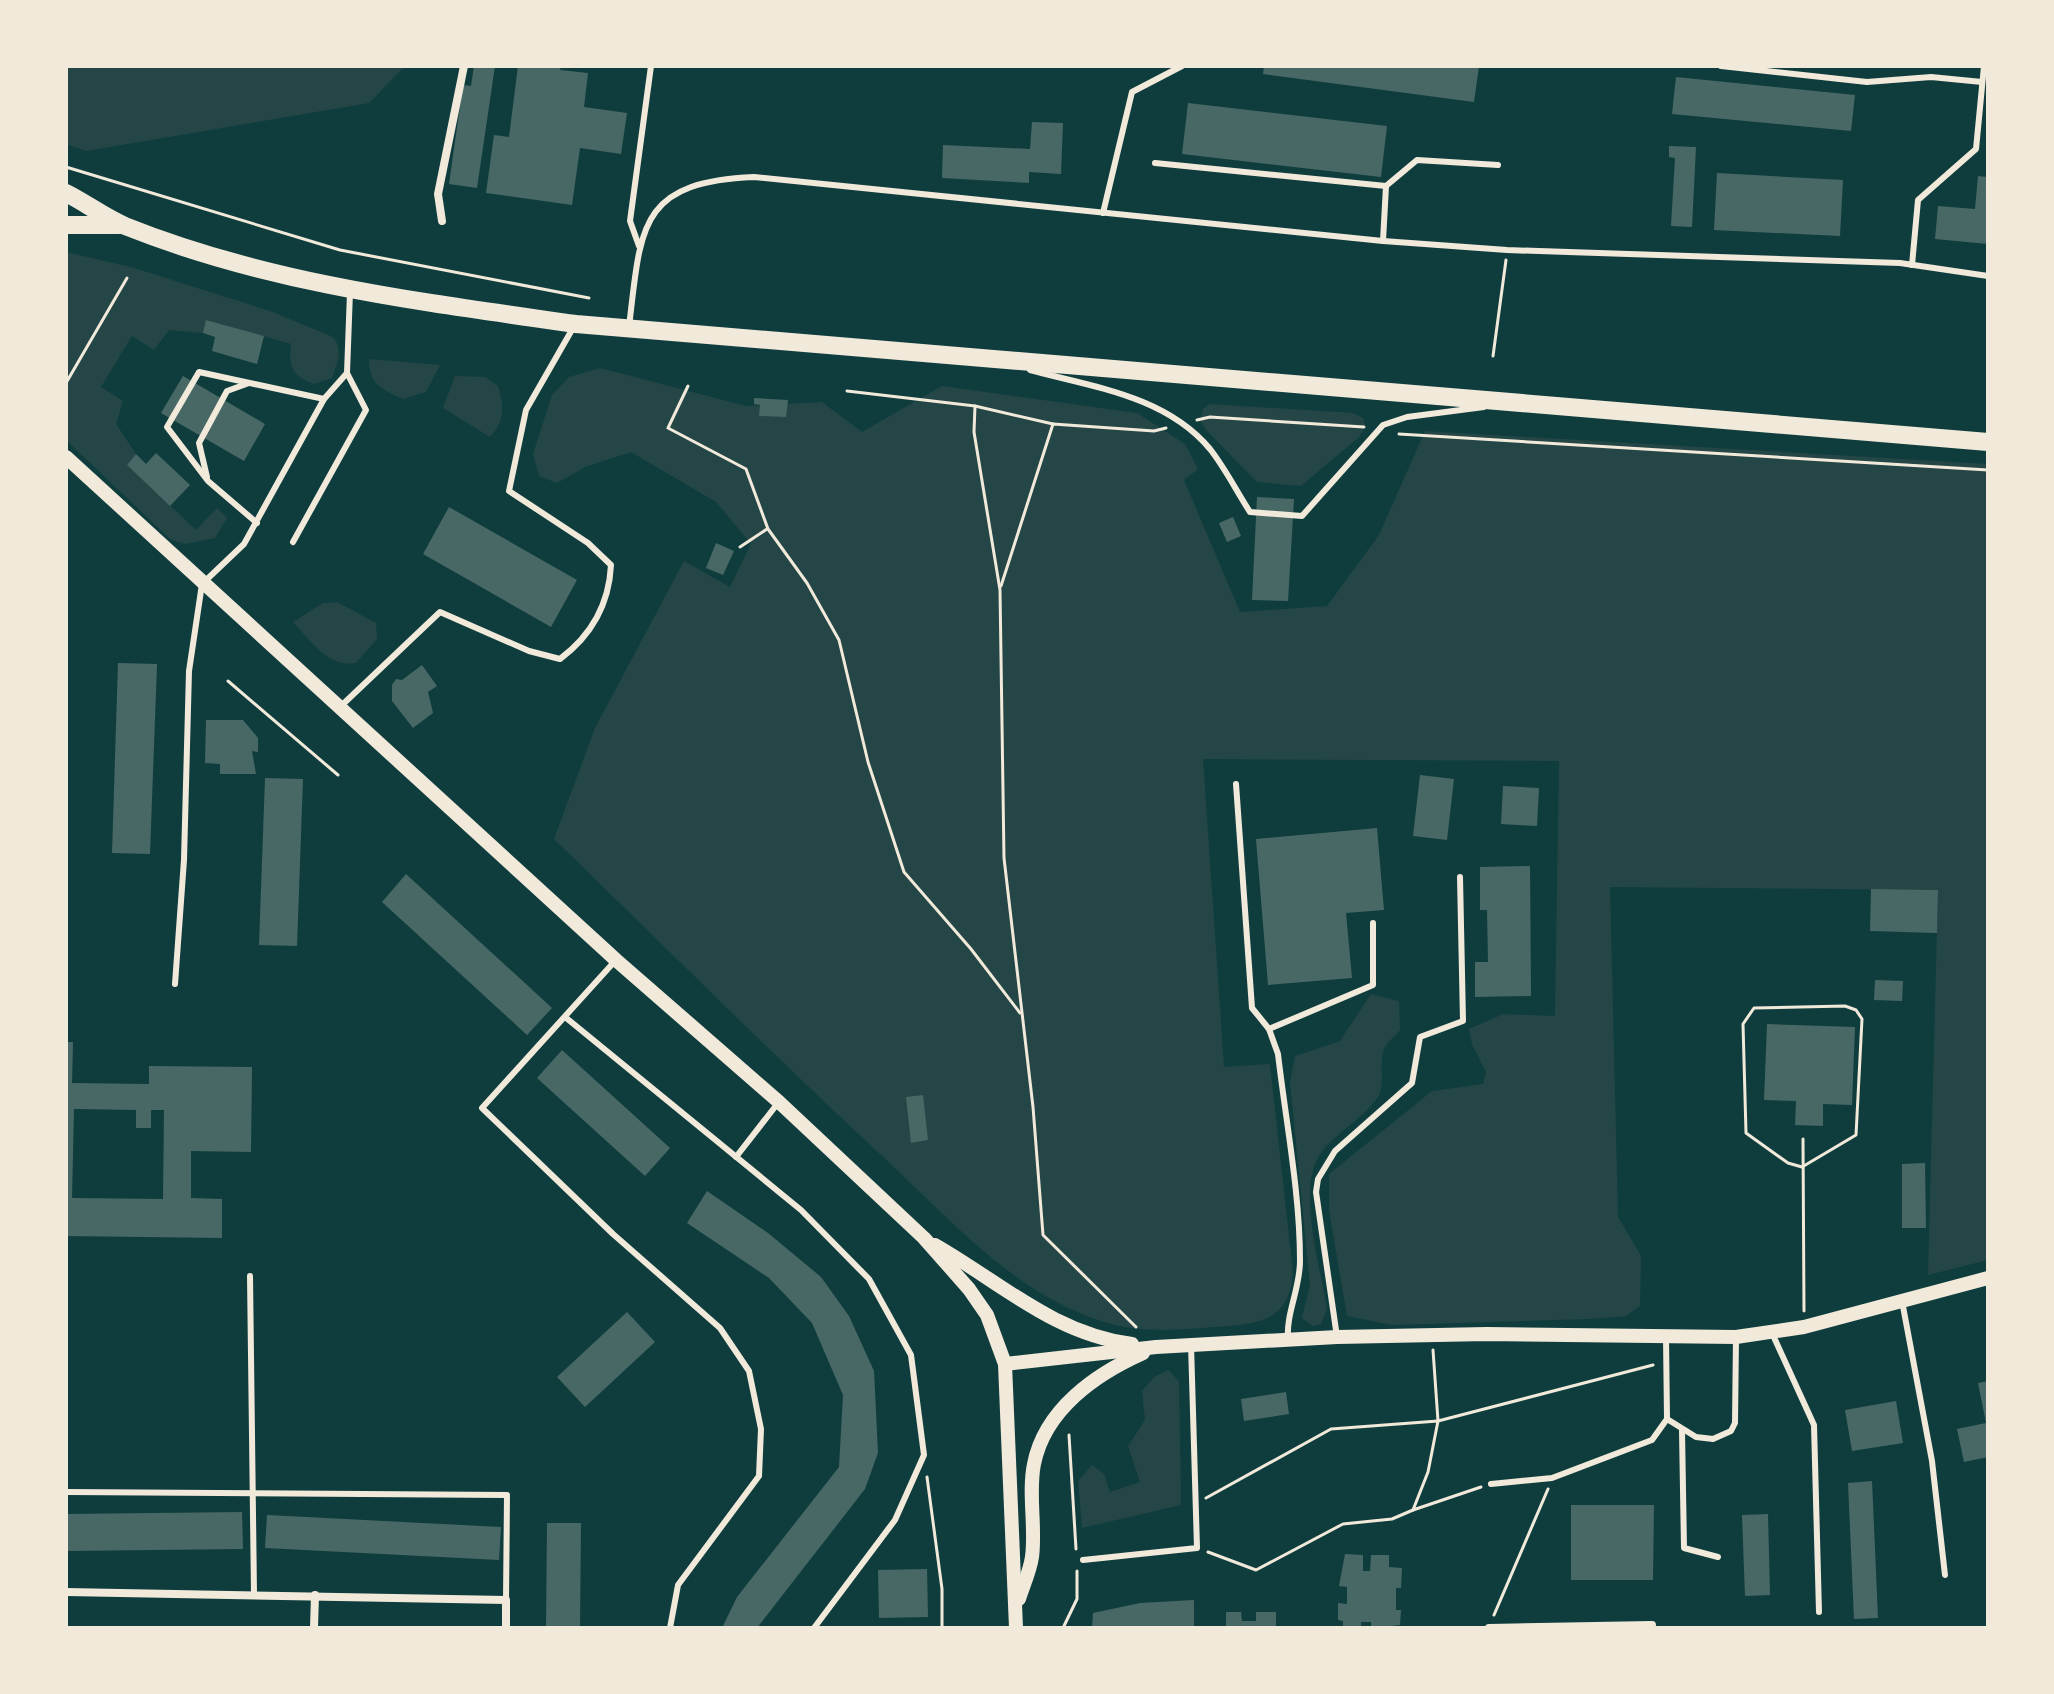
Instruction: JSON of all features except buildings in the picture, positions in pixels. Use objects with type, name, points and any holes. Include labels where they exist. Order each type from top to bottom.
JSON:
[{"type":"main road","points":[[66,193],[122,225],[195,250],[350,292],[576,324],[1988,442]]},
{"type":"main road","points":[[66,225],[122,225]]},
{"type":"street","points":[[442,221],[438,194],[464,66]]},
{"type":"street","points":[[66,457],[616,960],[779,1102],[924,1238],[987,1315],[1005,1364],[1016,1628]]},
{"type":"street","points":[[924,1238],[973,1267],[1040,1315],[1074,1330],[1113,1341],[1156,1347]]},
{"type":"street","points":[[1005,1364],[1191,1344],[1337,1337],[1432,1334],[1736,1337],[1804,1327],[1988,1278]]},
{"type":"street","points":[[1016,1607],[1032,1559],[1034,1464],[1042,1440],[1057,1415],[1083,1388],[1119,1364],[1156,1347]]},
{"type":"street","points":[[66,1592],[506,1600],[506,1628]]},
{"type":"street","points":[[314,1628],[315,1595]]},
{"type":"street","points":[[1489,1627],[1652,1625]]},
{"type":"lane","points":[[640,249],[630,221],[651,66]]},
{"type":"lane","points":[[1103,213],[1132,92],[1182,66]]},
{"type":"lane","points":[[1721,66],[1867,82],[1931,77],[1982,82]]},
{"type":"lane","points":[[1912,265],[1918,200],[1976,149],[1984,66]]},
{"type":"lane","points":[[1155,163],[1386,186],[1417,160],[1498,165]]},
{"type":"lane","points":[[628,329],[646,222],[660,203],[687,186],[718,178],[754,177],[1383,241],[1507,250],[1912,265],[1988,276]]},
{"type":"lane","points":[[1383,241],[1386,186]]},
{"type":"lane","points":[[293,542],[366,410],[347,373],[350,292]]},
{"type":"lane","points":[[339,709],[440,612],[529,651],[560,659],[582,643],[609,591],[611,565],[588,543],[509,491],[526,410],[576,324]]},
{"type":"lane","points":[[984,357],[1149,403],[1184,423],[1211,450],[1250,512],[1302,516],[1383,425],[1407,417],[1522,403]]},
{"type":"lane","points":[[257,523],[208,481],[167,427],[199,372],[324,399]]},
{"type":"lane","points":[[175,984],[184,860],[189,671],[202,584],[244,544],[324,399],[347,373]]},
{"type":"lane","points":[[208,481],[199,443],[227,391],[252,381]]},
{"type":"lane","points":[[1236,784],[1252,1008],[1269,1029],[1278,1054],[1299,1232],[1299,1280],[1287,1322],[1288,1339]]},
{"type":"lane","points":[[1337,1337],[1316,1192],[1318,1179],[1335,1151],[1412,1083],[1420,1037],[1463,1021],[1460,877]]},
{"type":"lane","points":[[1269,1029],[1373,985],[1373,923]]},
{"type":"lane","points":[[616,960],[482,1108],[613,1234],[720,1328],[749,1371],[761,1429],[759,1476],[678,1585],[670,1628]]},
{"type":"lane","points":[[565,1017],[801,1210],[869,1279],[911,1355],[924,1455],[895,1520],[814,1628]]},
{"type":"lane","points":[[736,1157],[779,1102]]},
{"type":"lane","points":[[250,1276],[254,1594]]},
{"type":"lane","points":[[1902,1301],[1932,1461],[1945,1575]]},
{"type":"lane","points":[[1772,1333],[1814,1425],[1819,1612]]},
{"type":"lane","points":[[1491,1484],[1552,1478],[1652,1440],[1667,1419],[1666,1337]]},
{"type":"lane","points":[[1667,1419],[1682,1431],[1713,1439],[1731,1431],[1735,1423],[1736,1337]]},
{"type":"lane","points":[[1083,1560],[1197,1548],[1191,1344]]},
{"type":"lane","points":[[1682,1431],[1684,1548],[1718,1557]]},
{"type":"lane","points":[[66,1492],[507,1495],[506,1600]]},
{"type":"path","points":[[66,167],[340,250],[589,298]]},
{"type":"path","points":[[1493,356],[1507,250]]},
{"type":"path","points":[[66,383],[127,278]]},
{"type":"path","points":[[688,386],[668,428],[746,469],[768,529],[807,583],[839,640],[868,762],[904,872],[971,949],[1022,1016]]},
{"type":"path","points":[[847,391],[975,406],[1053,424],[1154,431],[1210,417],[1988,470]]},
{"type":"path","points":[[975,406],[974,432],[1000,590],[1004,858],[1043,1235],[1156,1347]]},
{"type":"path","points":[[1000,590],[1053,424]]},
{"type":"path","points":[[740,547],[768,529]]},
{"type":"path","points":[[228,681],[338,775]]},
{"type":"path","points":[[1845,1006],[1856,1010],[1862,1019],[1856,1135],[1802,1167],[1788,1163],[1746,1133],[1743,1024],[1754,1008],[1845,1006]]},
{"type":"path","points":[[1803,1139],[1804,1327]]},
{"type":"path","points":[[1413,1510],[1428,1472],[1438,1421],[1432,1334]]},
{"type":"path","points":[[1196,1503],[1331,1429],[1438,1421],[1668,1361]]},
{"type":"path","points":[[1063,1628],[1077,1599],[1069,1435]]},
{"type":"path","points":[[924,1455],[942,1589],[942,1628]]},
{"type":"path","points":[[1489,1627],[1552,1478]]},
{"type":"path","points":[[1197,1548],[1256,1570],[1343,1524],[1392,1519],[1491,1484]]},
{"type":"shaded area","points":[[66,66],[405,66],[369,103],[86,151],[66,144]]},
{"type":"shaded area","points":[[66,252],[131,267],[270,311],[333,337],[336,342],[338,357],[332,378],[314,384],[301,378],[291,365],[291,344],[207,320],[203,333],[169,330],[154,350],[132,336],[101,387],[123,401],[116,424],[136,454],[127,465],[196,530],[217,508],[227,518],[215,538],[185,544],[171,540],[66,440]]},
{"type":"shaded area","points":[[369,359],[440,365],[426,392],[403,399],[378,385],[371,374]]},
{"type":"shaded area","points":[[600,368],[746,406],[822,402],[862,432],[942,386],[1137,413],[1185,444],[1198,469],[1184,480],[1240,612],[1327,606],[1379,535],[1425,431],[1988,464],[1988,1260],[1928,1275],[1938,890],[1610,887],[1618,1217],[1641,1256],[1640,1306],[1626,1316],[1589,1319],[1392,1325],[1347,1316],[1329,1210],[1329,1174],[1432,1091],[1483,1084],[1486,1072],[1472,1044],[1469,1029],[1503,1014],[1555,1016],[1559,761],[1203,759],[1224,1067],[1270,1064],[1293,1273],[1291,1288],[1281,1308],[1265,1319],[1242,1325],[1164,1330],[1133,1328],[1101,1321],[1039,1292],[956,1227],[554,839],[595,728],[684,561],[730,587],[751,544],[716,502],[631,452],[585,467],[557,483],[539,476],[533,454],[552,395],[569,377]]},
{"type":"shaded area","points":[[455,376],[485,377],[498,386],[502,413],[490,437],[443,408]]},
{"type":"shaded area","points":[[1210,404],[1353,413],[1363,418],[1365,427],[1359,437],[1301,486],[1257,482],[1205,429],[1200,420],[1203,409]]},
{"type":"shaded area","points":[[337,602],[376,623],[377,639],[356,663],[328,657],[293,622],[323,603]]},
{"type":"shaded area","points":[[1371,994],[1399,1001],[1400,1030],[1384,1049],[1378,1097],[1324,1150],[1312,1173],[1310,1211],[1327,1309],[1321,1324],[1313,1326],[1302,1318],[1310,1285],[1290,1082],[1295,1056],[1340,1041]]},
{"type":"shaded area","points":[[1168,1370],[1179,1381],[1181,1505],[1082,1528],[1078,1481],[1092,1465],[1104,1474],[1110,1492],[1140,1482],[1128,1446],[1145,1420],[1142,1391],[1154,1377]]}]
